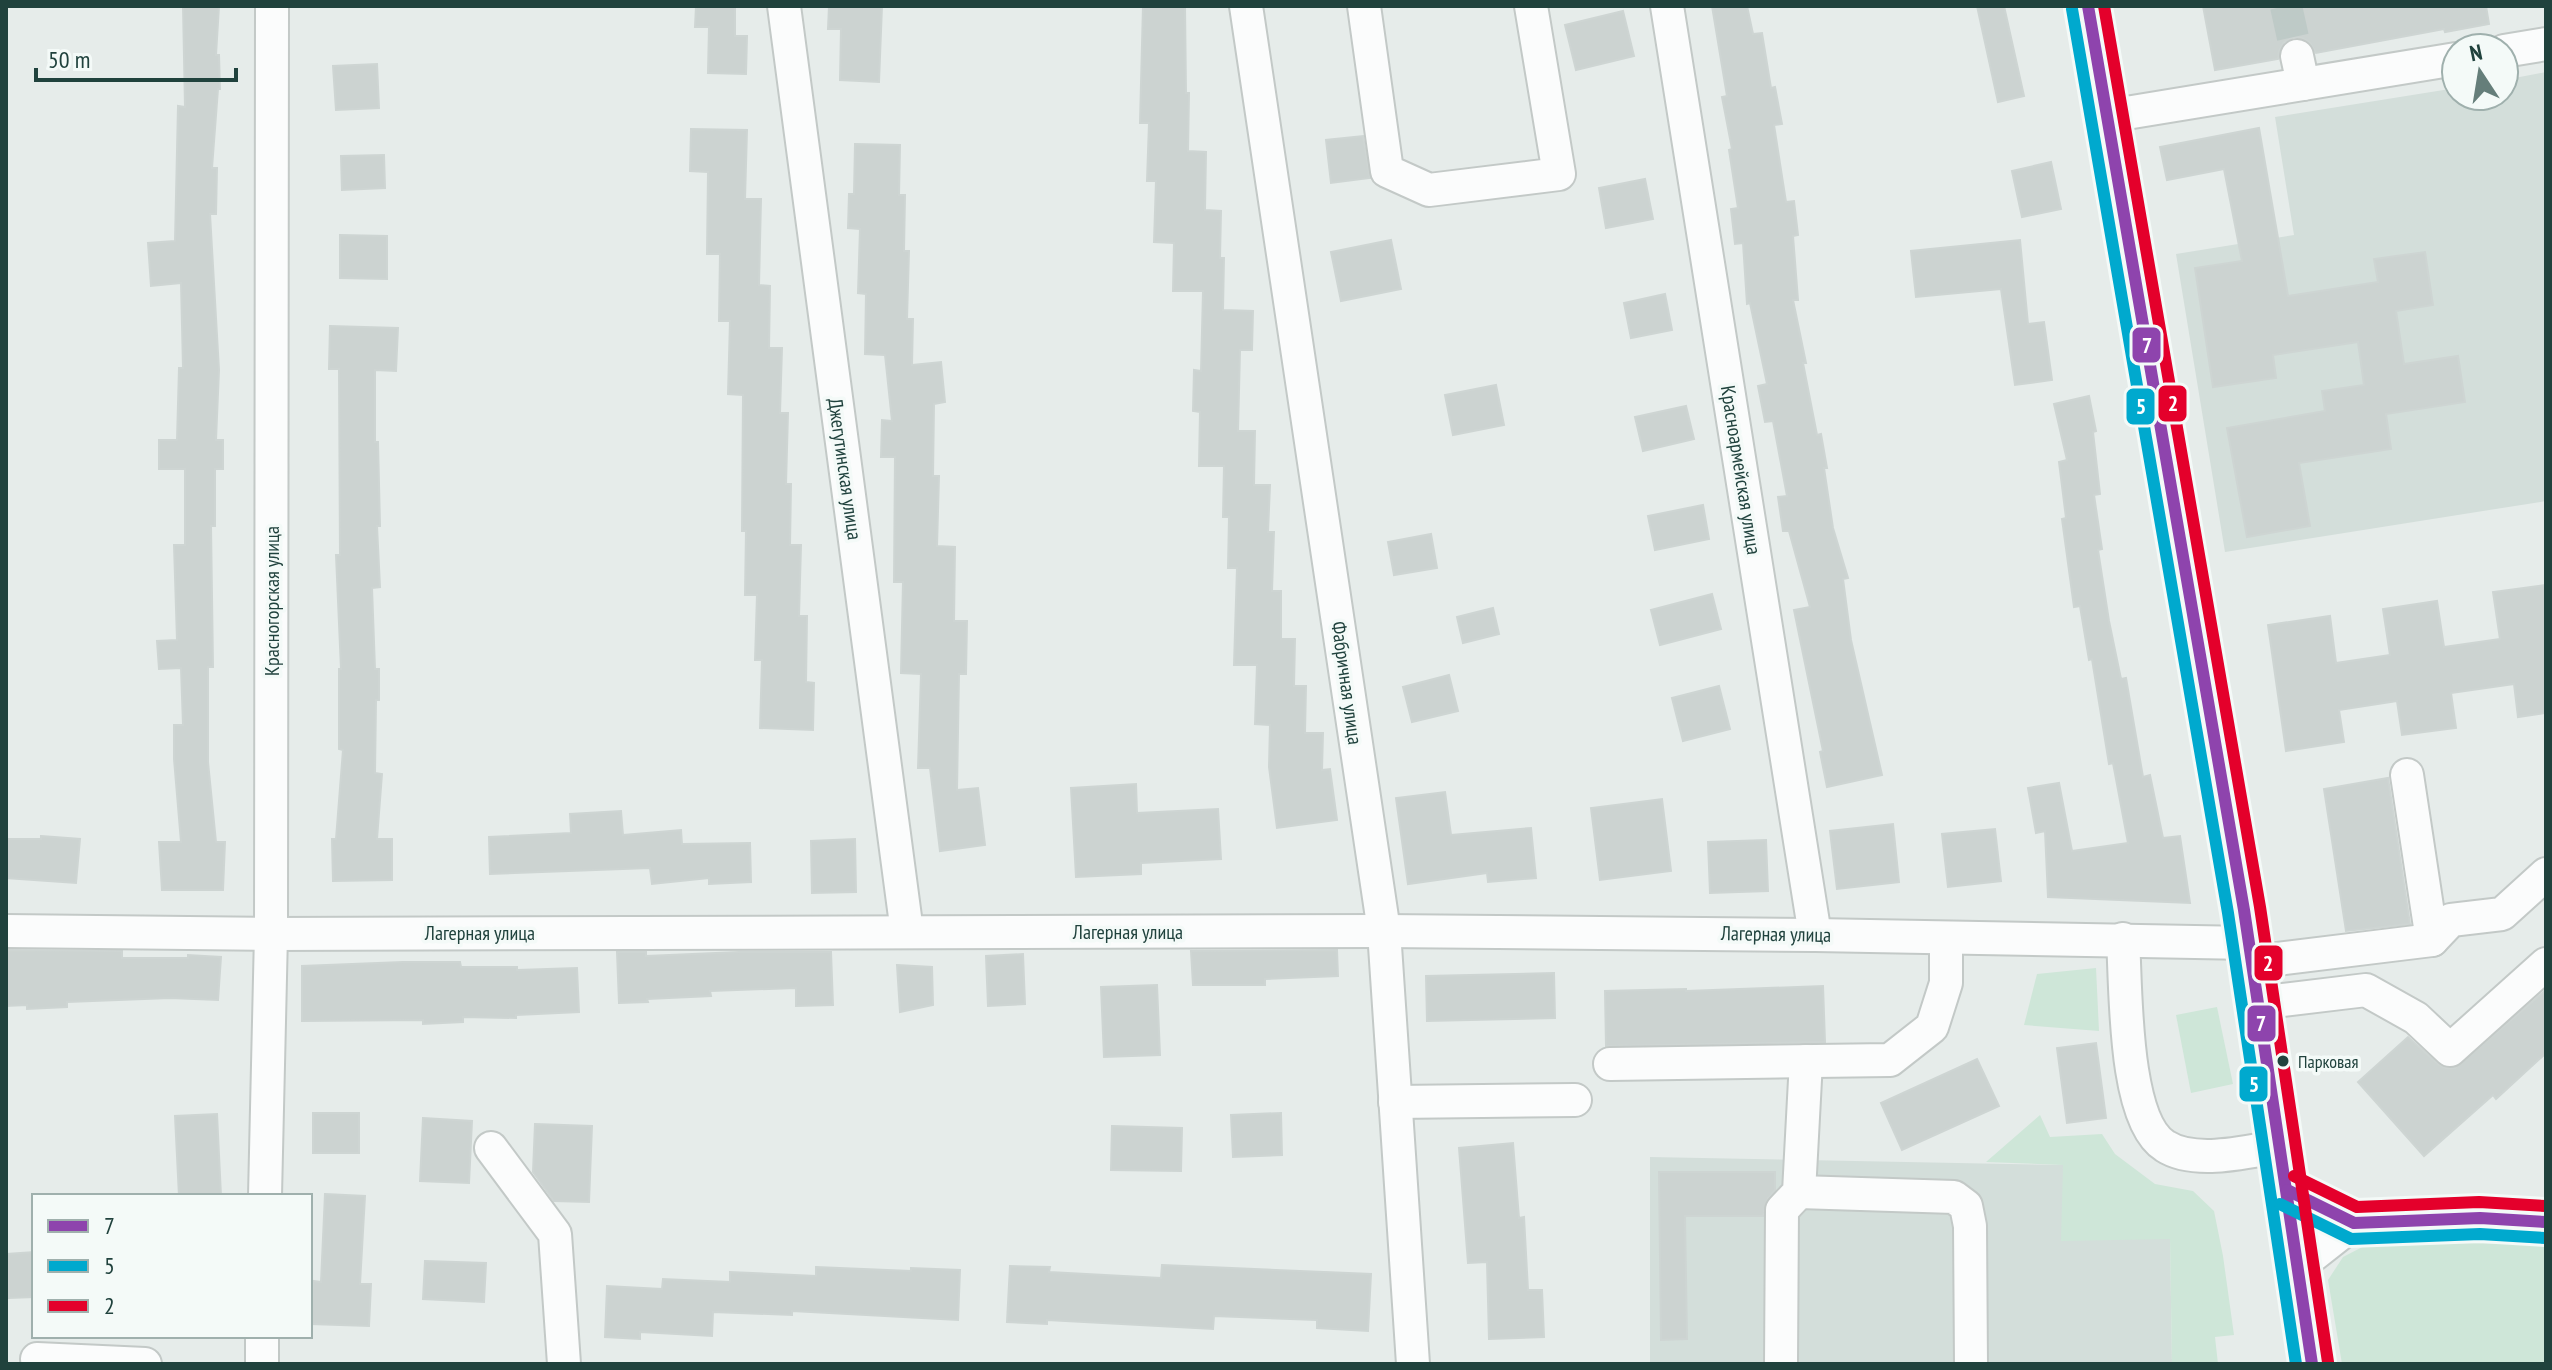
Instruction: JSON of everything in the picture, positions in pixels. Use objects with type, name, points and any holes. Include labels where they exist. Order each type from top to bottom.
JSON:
[{"type":"main road","points":[[2088,6],[2250,953]]},
{"type":"street","name":"Красногорская улица","points":[[265,1194],[271,934],[272,6]]},
{"type":"street","name":"Джегутинская улица","points":[[784,6],[907,932]]},
{"type":"street","name":"Фабричная улица","points":[[1246,6],[1384,931],[1413,1364]]},
{"type":"street","points":[[1364,6],[1387,171],[1429,190],[1559,174],[1531,6]]},
{"type":"street","name":"Красноармейская улица","points":[[1667,6],[1815,935]]},
{"type":"street","points":[[2520,48],[2546,44]]},
{"type":"street","points":[[2108,116],[2300,70],[2440,60]]},
{"type":"street","points":[[2407,775],[2432,940]]},
{"type":"street","points":[[2432,940],[2451,920],[2502,914],[2546,874]]},
{"type":"street","name":"Лагерная улица","points":[[6,931],[271,934],[1384,931],[1815,935],[2123,939],[2250,953],[2432,940]]},
{"type":"street","points":[[1610,1064],[1890,1060],[1932,1027],[1946,983],[1946,938]]},
{"type":"street","points":[[2123,939],[2131,1065],[2139,1108],[2151,1134],[2166,1147],[2188,1154],[2216,1156],[2280,1146]]},
{"type":"street","points":[[2250,953],[2312,1364]]},
{"type":"street","points":[[2258,1003],[2366,990],[2416,1018],[2450,1050],[2546,964]]},
{"type":"street","points":[[1781,1364],[1782,1210],[1799,1192],[1806,1061]]},
{"type":"street","points":[[1395,1102],[1575,1100]]},
{"type":"street","points":[[491,1148],[555,1234],[564,1364]]},
{"type":"street","points":[[2287,1190],[2354,1223],[2480,1218],[2546,1222]]},
{"type":"street","points":[[1799,1192],[1954,1197],[1966,1206],[1970,1226],[1971,1364]]},
{"type":"street","points":[[2298,1267],[2354,1223]]},
{"type":"street","points":[[262,1338],[262,1364]]},
{"type":"street","points":[[37,1359],[145,1364]]},
{"type":"shaded area","points":[[2546,72],[2546,501],[2225,552],[2176,254],[2294,235],[2275,117],[2440,91],[2440,112],[2520,112],[2520,77]]},
{"type":"shaded area","points":[[1650,1157],[2064,1165],[2170,1238],[2172,1364],[1650,1364]]},
{"type":"green space","points":[[2096,968],[2099,1031],[2024,1025],[2037,974]]},
{"type":"green space","points":[[2217,1007],[2233,1084],[2191,1093],[2176,1015]]},
{"type":"green space","points":[[2040,1115],[2050,1137],[2102,1134],[2115,1154],[2155,1184],[2193,1191],[2214,1211],[2234,1335],[2215,1337],[2218,1364],[2172,1364],[2170,1239],[2061,1241],[2063,1165],[1986,1162]]},
{"type":"green space","points":[[2372,1242],[2546,1244],[2546,1364],[2342,1364],[2328,1280],[2343,1257]]},
{"type":"building","points":[[183,6],[219,6],[216,55],[219,55],[220,89],[212,168],[217,168],[216,214],[210,214],[219,370],[216,440],[223,440],[223,469],[215,469],[215,526],[211,526],[213,667],[208,667],[208,762],[216,842],[225,842],[223,890],[162,890],[159,842],[181,842],[174,725],[183,725],[181,668],[159,669],[157,641],[177,640],[174,545],[185,545],[185,469],[159,469],[159,440],[177,440],[179,368],[183,368],[181,283],[151,286],[148,243],[175,241],[178,106],[185,107]]},
{"type":"building","points":[[696,6],[735,6],[735,36],[747,36],[746,74],[708,73],[709,27],[695,27]]},
{"type":"building","points":[[829,6],[882,6],[879,82],[840,80],[841,29],[828,29]]},
{"type":"building","points":[[1143,6],[1185,6],[1188,151],[1206,152],[1205,210],[1221,211],[1223,310],[1253,311],[1252,350],[1240,350],[1238,431],[1255,431],[1254,485],[1270,485],[1268,532],[1274,532],[1272,591],[1281,591],[1281,639],[1295,639],[1294,686],[1306,686],[1305,733],[1323,733],[1322,770],[1330,769],[1337,820],[1277,828],[1269,767],[1270,725],[1255,724],[1257,665],[1234,665],[1237,568],[1228,568],[1229,517],[1223,517],[1224,466],[1199,466],[1200,412],[1193,411],[1194,370],[1201,371],[1203,291],[1173,291],[1174,243],[1154,242],[1156,181],[1147,181],[1149,123],[1140,123]]},
{"type":"building","points":[[1712,6],[1747,6],[1753,34],[1762,33],[1771,88],[1775,87],[1782,124],[1774,125],[1786,202],[1794,201],[1798,235],[1793,236],[1798,300],[1793,300],[1817,435],[1821,434],[1827,468],[1824,468],[1833,528],[1848,578],[1843,579],[1851,640],[1882,775],[1827,787],[1820,752],[1823,751],[1794,610],[1810,607],[1789,531],[1783,531],[1778,497],[1787,496],[1773,421],[1765,422],[1758,386],[1767,384],[1750,303],[1747,304],[1743,243],[1735,244],[1731,209],[1738,208],[1729,150],[1732,149],[1722,97],[1727,96]]},
{"type":"building","points":[[1977,6],[2004,6],[2024,96],[1998,102]]},
{"type":"building","points":[[2203,6],[2486,6],[2489,24],[2445,32],[2444,29],[2316,53],[2310,43],[2294,37],[2284,42],[2278,59],[2215,70]]},
{"type":"building","points":[[1623,11],[1634,56],[1576,70],[1565,25]]},
{"type":"building","points":[[377,64],[379,108],[336,110],[333,66]]},
{"type":"building","points":[[2259,128],[2288,296],[2378,282],[2374,259],[2425,252],[2433,305],[2396,311],[2404,364],[2458,356],[2465,402],[2386,414],[2391,449],[2299,463],[2310,526],[2247,537],[2227,428],[2325,411],[2322,391],[2364,385],[2358,342],[2273,355],[2276,378],[2213,387],[2195,268],[2242,261],[2224,169],[2167,180],[2160,147]]},
{"type":"building","points":[[691,129],[747,130],[745,199],[761,199],[759,285],[770,286],[769,348],[782,348],[780,413],[788,413],[786,484],[791,484],[790,545],[801,545],[799,616],[807,616],[806,682],[814,683],[813,730],[760,728],[762,660],[755,660],[757,595],[745,595],[743,395],[728,394],[730,321],[719,321],[720,254],[707,254],[708,172],[690,171]]},
{"type":"building","points":[[1363,136],[1370,178],[1331,183],[1326,140]]},
{"type":"building","points":[[855,144],[900,145],[899,195],[905,195],[904,251],[909,251],[907,319],[913,319],[912,365],[941,362],[945,402],[934,404],[933,476],[939,476],[937,546],[955,547],[954,621],[967,621],[966,674],[959,674],[957,790],[978,788],[985,845],[940,851],[930,768],[918,768],[921,674],[901,673],[903,582],[894,582],[895,457],[881,457],[882,420],[892,421],[885,355],[865,354],[866,294],[858,293],[860,229],[848,228],[849,194],[854,194]]},
{"type":"building","points":[[384,155],[385,188],[342,190],[341,156]]},
{"type":"building","points":[[2051,162],[2061,209],[2022,217],[2012,171]]},
{"type":"building","points":[[1645,179],[1653,219],[1606,228],[1599,188]]},
{"type":"building","points":[[340,235],[387,236],[387,279],[340,278]]},
{"type":"building","points":[[1391,240],[1401,289],[1341,301],[1331,252]]},
{"type":"building","points":[[2020,240],[2028,324],[2044,322],[2052,380],[2015,385],[2001,289],[1916,297],[1911,251]]},
{"type":"building","points":[[1665,294],[1672,330],[1631,338],[1624,303]]},
{"type":"building","points":[[330,326],[398,328],[396,371],[375,370],[380,587],[372,588],[375,669],[379,669],[375,773],[382,774],[377,839],[392,839],[392,880],[333,881],[332,839],[336,839],[343,750],[339,749],[341,669],[336,555],[340,555],[339,369],[329,369]]},
{"type":"building","points":[[1496,385],[1504,425],[1453,435],[1445,395]]},
{"type":"building","points":[[2089,396],[2096,431],[2093,432],[2100,494],[2094,495],[2102,549],[2098,550],[2109,621],[2121,679],[2126,678],[2143,777],[2150,775],[2163,838],[2180,836],[2190,903],[2048,897],[2045,831],[2036,833],[2028,788],[2059,783],[2072,851],[2128,843],[2113,763],[2109,764],[2080,606],[2074,607],[2062,519],[2066,518],[2059,462],[2067,460],[2054,404]]},
{"type":"building","points":[[1686,406],[1694,439],[1643,451],[1635,417]]},
{"type":"building","points":[[1703,505],[1709,539],[1655,550],[1648,516]]},
{"type":"building","points":[[1431,534],[1437,568],[1394,575],[1388,542]]},
{"type":"building","points":[[2546,585],[2546,713],[2518,717],[2514,684],[2451,693],[2456,728],[2402,735],[2397,701],[2339,710],[2344,742],[2286,751],[2268,625],[2330,616],[2336,663],[2390,655],[2383,609],[2437,601],[2444,647],[2500,639],[2493,592]]},
{"type":"building","points":[[1712,594],[1721,629],[1660,645],[1651,610]]},
{"type":"building","points":[[1493,608],[1499,634],[1463,643],[1457,617]]},
{"type":"building","points":[[1449,675],[1458,711],[1412,722],[1403,687]]},
{"type":"building","points":[[1719,686],[1730,729],[1683,741],[1672,698]]},
{"type":"building","points":[[2388,778],[2410,924],[2346,931],[2324,789]]},
{"type":"building","points":[[1136,784],[1137,813],[1218,809],[1221,859],[1141,863],[1141,874],[1076,877],[1071,788]]},
{"type":"building","points":[[1445,792],[1451,835],[1531,828],[1536,878],[1488,882],[1487,873],[1408,884],[1396,798]]},
{"type":"building","points":[[1662,799],[1671,871],[1600,880],[1591,808]]},
{"type":"building","points":[[621,811],[623,835],[681,830],[682,844],[750,843],[751,882],[709,884],[709,878],[652,884],[650,868],[490,874],[489,837],[571,833],[570,814]]},
{"type":"building","points":[[1893,824],[1899,882],[1837,889],[1830,831]]},
{"type":"building","points":[[1995,829],[2001,881],[1948,887],[1942,834]]},
{"type":"building","points":[[41,836],[80,839],[76,883],[6,878],[6,839],[41,839]]},
{"type":"building","points":[[855,839],[856,892],[812,893],[811,841]]},
{"type":"building","points":[[1766,840],[1768,891],[1710,893],[1708,842]]},
{"type":"building","points":[[6,950],[122,951],[122,958],[221,957],[218,1000],[170,998],[67,1002],[67,1007],[27,1009],[27,1005],[6,1006]]},
{"type":"building","points":[[1337,950],[1338,976],[1265,979],[1265,985],[1193,985],[1191,951]]},
{"type":"building","points":[[617,952],[646,952],[646,956],[831,952],[833,1005],[796,1006],[796,988],[710,991],[711,996],[619,1003]]},
{"type":"building","points":[[1023,954],[1025,1004],[988,1006],[986,956]]},
{"type":"building","points":[[460,962],[461,967],[517,967],[517,970],[577,968],[579,1012],[516,1015],[516,1018],[463,1017],[463,1022],[423,1024],[423,1020],[302,1021],[302,966]]},
{"type":"building","points":[[897,965],[932,967],[933,1005],[900,1012]]},
{"type":"building","points":[[1554,973],[1555,1018],[1427,1021],[1426,976]]},
{"type":"building","points":[[1157,985],[1160,1055],[1104,1057],[1101,987]]},
{"type":"building","points":[[1823,986],[1825,1042],[1606,1046],[1605,991]]},
{"type":"building","points":[[2546,990],[2546,1053],[2496,1099],[2493,1095],[2424,1156],[2358,1082],[2408,1037],[2438,1064],[2455,1068]]},
{"type":"building","points":[[2096,1043],[2106,1118],[2067,1123],[2057,1048]]},
{"type":"building","points":[[1977,1059],[1999,1106],[1902,1150],[1881,1103]]},
{"type":"building","points":[[313,1113],[359,1113],[359,1153],[313,1153]]},
{"type":"building","points":[[1281,1113],[1282,1155],[1233,1157],[1231,1115]]},
{"type":"building","points":[[217,1114],[221,1194],[179,1194],[175,1116]]},
{"type":"building","points":[[423,1118],[472,1121],[469,1183],[420,1181]]},
{"type":"building","points":[[535,1124],[592,1126],[589,1202],[554,1201],[533,1172]]},
{"type":"building","points":[[1112,1126],[1182,1128],[1181,1171],[1111,1170]]},
{"type":"building","points":[[1513,1143],[1519,1218],[1524,1217],[1528,1290],[1542,1290],[1544,1337],[1489,1339],[1487,1262],[1468,1263],[1459,1148]]},
{"type":"building","points":[[1659,1172],[1775,1172],[1775,1190],[1768,1198],[1763,1216],[1685,1216],[1687,1339],[1661,1340]]},
{"type":"building","points":[[325,1194],[365,1196],[360,1284],[371,1284],[369,1326],[312,1324],[313,1281],[321,1282]]},
{"type":"building","points":[[32,1252],[32,1297],[9,1298],[7,1254]]},
{"type":"building","points":[[425,1261],[486,1263],[484,1302],[423,1299]]},
{"type":"building","points":[[1162,1265],[1371,1274],[1368,1331],[1317,1328],[1317,1320],[1214,1316],[1213,1329],[1047,1320],[1047,1324],[1007,1322],[1010,1266],[1050,1267],[1049,1272],[1161,1278]]},
{"type":"building","points":[[816,1267],[960,1270],[958,1320],[792,1311],[792,1315],[713,1312],[712,1336],[640,1332],[640,1339],[605,1337],[607,1286],[662,1289],[663,1279],[730,1282],[730,1272],[816,1276]]},
{"type":"tunnel","points":[[2286,6],[2297,56]]},
{"type":"transit line","name":"7","points":[[2088,6],[2244,910],[2312,1364]]},
{"type":"transit line","name":"2","points":[[2104,6],[2260,907],[2328,1362]]},
{"type":"transit line","name":"5","points":[[2072,9],[2228,913],[2296,1364]]},
{"type":"transit line","name":"2","points":[[2294,1176],[2357,1207],[2479,1202],[2546,1206]]},
{"type":"transit line","name":"7","points":[[2287,1190],[2354,1223],[2480,1218],[2546,1222]]},
{"type":"transit line","name":"5","points":[[2280,1204],[2351,1239],[2480,1234],[2545,1238]]},
{"type":"place","name":"Парковая","points":[[2283,1061]]}]
